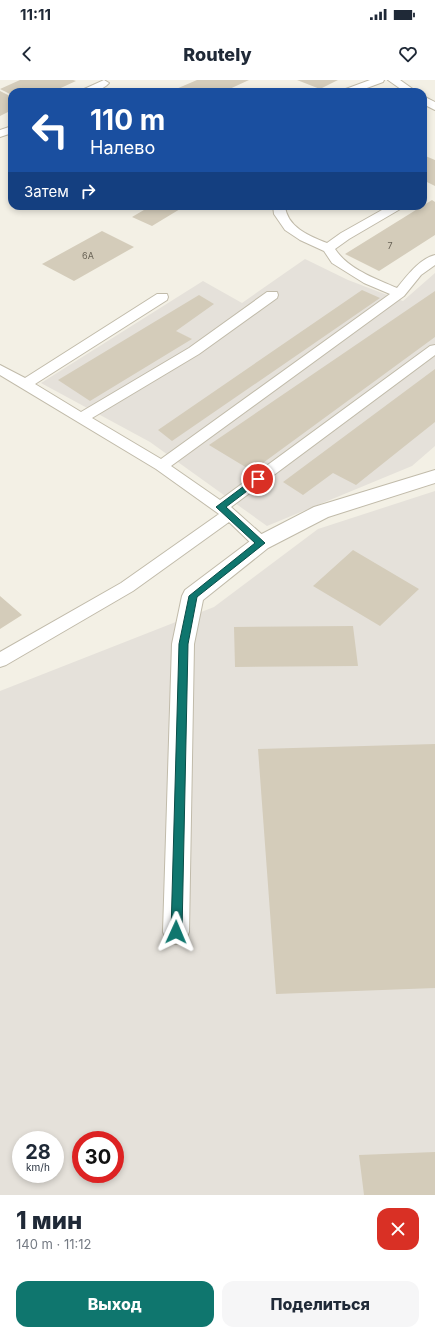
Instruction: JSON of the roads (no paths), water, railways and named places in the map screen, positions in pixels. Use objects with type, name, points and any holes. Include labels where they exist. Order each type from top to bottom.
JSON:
[{"type":"street","points":[[176,932],[183,644],[193,596],[261,543],[321,512],[435,476]]},
{"type":"lane","points":[[358,88],[379,80]]},
{"type":"lane","points":[[393,80],[406,88]]},
{"type":"lane","points":[[94,88],[104,83]]},
{"type":"lane","points":[[278,210],[286,224],[302,237],[328,248],[336,260],[368,280],[399,293]]},
{"type":"lane","points":[[328,248],[345,236],[391,210]]},
{"type":"lane","points":[[161,466],[399,293],[417,272],[435,259]]},
{"type":"lane","points":[[81,418],[194,351],[272,295]]},
{"type":"lane","points":[[25,384],[162,297]]},
{"type":"lane","points":[[0,660],[127,588],[225,510],[435,349]]},
{"type":"lane","points":[[0,370],[161,466],[225,510],[261,543]]}]
